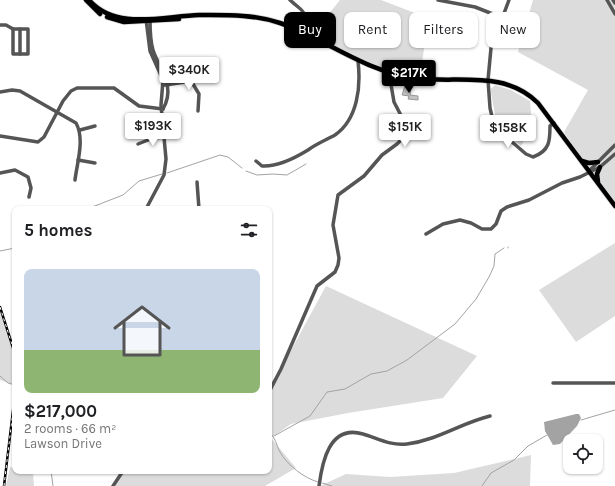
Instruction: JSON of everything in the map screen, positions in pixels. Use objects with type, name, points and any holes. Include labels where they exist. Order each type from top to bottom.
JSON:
[{"type":"main road","points":[[86,0],[97,12],[112,19],[124,22],[234,15],[263,18],[284,25]]},
{"type":"main road","points":[[89,0],[98,9],[111,16],[148,20]]},
{"type":"main road","points":[[332,48],[358,61],[389,73],[424,79],[488,80],[510,85],[530,96],[554,123],[615,206]]},
{"type":"main road","points":[[582,161],[599,164],[597,174],[598,184]]},
{"type":"street","points":[[290,0],[304,12]]},
{"type":"street","points":[[438,0],[475,7],[488,12]]},
{"type":"street","points":[[505,12],[509,0]]},
{"type":"street","points":[[607,0],[615,14]]},
{"type":"street","points":[[148,20],[150,51],[166,85],[165,106],[163,110],[166,159],[164,175],[148,206]]},
{"type":"street","points":[[0,25],[6,25],[13,29],[28,29],[28,53],[13,54],[13,29]]},
{"type":"street","points":[[20,29],[20,54]]},
{"type":"street","points":[[491,48],[488,80],[489,97],[494,125],[526,154],[533,157],[545,148],[550,140],[550,126],[554,123]]},
{"type":"street","points":[[256,161],[262,166],[272,166],[296,157],[336,134],[349,118],[356,103],[359,71],[358,61]]},
{"type":"street","points":[[272,386],[317,286],[335,272],[338,266],[339,258],[333,225],[338,195],[364,176],[382,156],[397,144],[406,133],[407,128],[394,102],[389,73]]},
{"type":"street","points":[[166,85],[185,82],[193,84],[199,94],[198,111]]},
{"type":"street","points":[[0,136],[38,142],[44,137],[63,101],[71,91],[77,88],[114,88],[139,106],[163,110]]},
{"type":"street","points":[[0,92],[12,90],[20,91],[73,119],[80,130],[75,180]]},
{"type":"street","points":[[80,130],[95,126]]},
{"type":"street","points":[[138,144],[153,138],[165,137]]},
{"type":"street","points":[[599,164],[615,145]]},
{"type":"street","points":[[426,234],[443,224],[456,220],[467,221],[482,229],[491,228],[496,224],[501,211],[507,207],[529,200],[560,183],[580,177],[615,154]]},
{"type":"street","points":[[78,160],[95,163]]},
{"type":"street","points":[[0,173],[15,170],[28,177],[31,188],[29,197]]},
{"type":"street","points":[[197,182],[199,206]]},
{"type":"street","points":[[553,383],[615,383]]},
{"type":"street","points":[[319,486],[328,449],[332,442],[344,434],[357,432],[381,441],[405,444],[437,437],[479,419],[490,416]]},
{"type":"street","points":[[113,486],[121,474]]},
{"type":"shaded area","points":[[340,0],[381,0],[412,12],[409,12],[409,48],[424,48],[420,79],[401,78],[386,73],[335,48],[336,12],[330,12]]},
{"type":"shaded area","points":[[533,0],[615,0],[615,203],[589,171],[564,132],[588,90],[518,52],[519,48],[540,48],[540,12],[530,12]]},
{"type":"shaded area","points":[[495,85],[511,90],[530,101],[532,127],[521,146],[497,125],[491,93],[491,89]]},
{"type":"shaded area","points":[[615,243],[615,316],[576,342],[539,290]]},
{"type":"shaded area","points":[[326,286],[477,356],[443,398],[348,413],[291,424],[272,437],[272,381],[277,376]]},
{"type":"shaded area","points":[[0,310],[12,340],[12,384],[0,380]]},
{"type":"shaded area","points":[[576,414],[579,414],[581,418],[577,426],[569,434],[563,434],[563,441],[560,444],[553,445],[545,431],[544,422]]},
{"type":"shaded area","points":[[272,439],[296,468],[265,486],[112,486],[122,474],[272,474]]},
{"type":"shaded area","points":[[531,455],[530,486],[320,486],[346,474],[390,477],[454,473]]},
{"type":"shaded area","points":[[10,467],[12,467],[12,474],[33,474],[34,486],[6,486]]},
{"type":"building","points":[[405,86],[411,88],[410,95],[418,96],[418,100],[408,99],[409,96],[402,95]]},
{"type":"waterway","points":[[167,173],[220,155],[228,157],[242,168]]},
{"type":"waterway","points":[[246,171],[257,175],[287,175],[306,164]]},
{"type":"waterway","points":[[95,206],[123,195],[139,181],[162,174]]},
{"type":"waterway","points":[[274,436],[310,416],[327,392],[345,389],[371,374],[387,371],[407,360],[455,324],[476,299],[489,277],[494,266],[495,254],[504,248]]},
{"type":"waterway","points":[[0,251],[12,249]]},
{"type":"waterway","points":[[0,376],[8,383],[12,384]]},
{"type":"waterway","points":[[581,420],[615,410]]},
{"type":"waterway","points":[[482,486],[491,473],[514,460],[528,446],[547,435]]},
{"type":"waterway","points":[[272,436],[287,462],[296,470],[318,482]]},
{"type":"waterway","points":[[51,474],[53,486]]},
{"type":"waterway","points":[[322,483],[332,486]]},
{"type":"railway","points":[[0,307],[12,345]]},
{"type":"railway","points":[[4,486],[12,419]]}]
